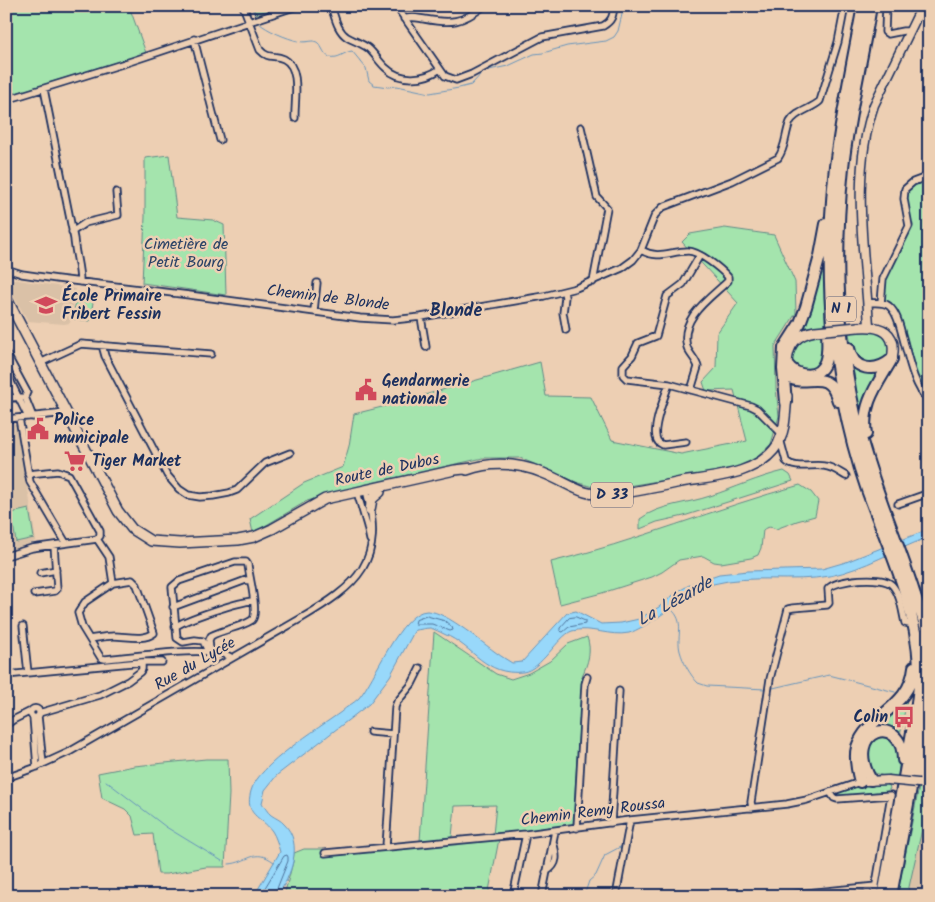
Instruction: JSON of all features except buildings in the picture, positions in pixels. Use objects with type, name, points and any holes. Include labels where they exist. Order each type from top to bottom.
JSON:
[{"type":"highway","name":"N 1","points":[[863,6],[842,120],[833,194],[830,269],[836,360],[851,437],[866,488],[887,530],[917,614],[918,693],[891,896]]},
{"type":"highway","name":"N 1","points":[[871,6],[844,157],[838,221],[839,276],[843,336],[851,396],[867,459],[882,505],[887,530]]},
{"type":"highway","points":[[787,398],[783,369],[784,348],[800,323],[806,307],[820,256],[833,194]]},
{"type":"highway","points":[[787,364],[796,373],[808,375],[815,373],[825,363],[830,269]]},
{"type":"highway","points":[[839,276],[844,292],[850,355],[862,366],[877,368],[892,359]]},
{"type":"highway","points":[[882,505],[864,421],[867,403],[892,359]]},
{"type":"highway","points":[[787,376],[798,380],[821,380],[835,390],[857,471],[866,488]]},
{"type":"highway","points":[[787,398],[798,380]]},
{"type":"highway","points":[[860,782],[856,755],[861,738],[903,696],[911,684],[914,668],[913,625],[917,614]]},
{"type":"highway","points":[[917,614],[929,639]]},
{"type":"highway","points":[[871,780],[864,763],[864,744],[874,733],[889,733],[898,740],[903,751],[899,833]]},
{"type":"highway","points":[[899,833],[912,804],[918,776],[923,764],[929,761]]},
{"type":"highway","name":"N 1","points":[[883,896],[899,833]]},
{"type":"main road","name":"Route de Dubos","points":[[6,297],[118,511],[132,528],[151,541],[162,543],[246,538],[272,529],[310,507],[455,470],[485,465],[513,464],[545,474],[587,494],[599,496],[613,495],[732,473],[764,459],[773,450],[781,436]]},
{"type":"main road","points":[[781,436],[785,423],[787,364],[789,352],[796,339],[808,332],[869,326],[881,328],[889,336],[892,359]]},
{"type":"main road","name":"Route de Dubos","points":[[362,493],[380,492],[455,474],[472,468]]},
{"type":"main road","points":[[370,510],[372,499],[380,492]]},
{"type":"street","points":[[243,6],[260,50],[265,55],[282,58],[288,61],[290,65],[295,81],[295,118]]},
{"type":"street","points":[[271,6],[272,14]]},
{"type":"street","points":[[6,100],[296,6]]},
{"type":"street","points":[[331,6],[337,23],[347,37],[369,49],[385,68],[393,74],[420,78],[440,69]]},
{"type":"street","points":[[396,6],[445,76],[450,79],[460,79],[542,37],[603,26],[612,19],[614,6]]},
{"type":"street","points":[[404,19],[410,17],[442,23],[453,22],[470,17],[484,6]]},
{"type":"street","name":"Chemin de Blonde","points":[[22,274],[189,294],[360,318],[388,320],[421,317],[564,292],[593,282],[622,268],[633,260],[641,250],[655,215],[663,207],[732,182],[778,158],[783,150],[790,122],[799,114],[817,105],[820,101],[838,42],[845,6]]},
{"type":"street","points":[[886,6],[885,32],[888,34],[903,31],[909,32]]},
{"type":"street","points":[[869,326],[860,206],[868,120],[922,6]]},
{"type":"street","points":[[194,39],[220,140]]},
{"type":"street","points":[[44,89],[77,265],[80,270],[80,282]]},
{"type":"street","points":[[581,127],[597,197],[607,207],[593,282]]},
{"type":"street","points":[[881,303],[884,279],[910,226],[904,198],[905,189],[913,182],[929,176]]},
{"type":"street","points":[[72,232],[84,223],[118,215],[116,192]]},
{"type":"street","points":[[641,250],[656,256],[688,251],[700,255],[726,274],[728,279],[700,306],[688,324],[685,335],[687,348],[698,367],[691,390]]},
{"type":"street","points":[[700,255],[683,284],[667,296],[656,336],[638,343],[632,356],[622,368],[623,375],[627,379],[669,384],[754,407],[781,436],[788,464],[794,466],[823,466],[846,476]]},
{"type":"street","points":[[6,269],[22,274]]},
{"type":"street","points":[[6,274],[22,274]]},
{"type":"street","points":[[314,312],[317,283]]},
{"type":"street","points":[[564,292],[563,313],[566,330]]},
{"type":"street","points":[[867,303],[881,303],[889,306],[898,320],[918,386],[929,402]]},
{"type":"street","points":[[421,317],[426,347]]},
{"type":"street","points":[[40,363],[81,344],[211,354]]},
{"type":"street","points":[[102,345],[105,356],[167,474],[188,495],[200,497],[230,493],[241,486],[265,462],[290,454]]},
{"type":"street","points":[[6,353],[27,392],[22,397],[6,398]]},
{"type":"street","points":[[6,372],[22,397],[31,417]]},
{"type":"street","points":[[669,384],[655,428],[657,440],[666,446],[686,442]]},
{"type":"street","points":[[6,419],[67,413]]},
{"type":"street","points":[[19,418],[30,482],[66,543]]},
{"type":"street","points":[[28,474],[58,472],[69,475],[100,531],[100,536],[97,539]]},
{"type":"street","name":"Rue du Lycée","points":[[6,778],[40,766],[97,736],[322,606],[346,589],[362,570],[373,531],[370,510],[362,493]]},
{"type":"street","name":"Rue du Lycée","points":[[362,493],[370,545]]},
{"type":"street","points":[[898,504],[929,493]]},
{"type":"street","points":[[6,556],[32,548],[97,539]]},
{"type":"street","points":[[97,539],[109,557],[113,583]]},
{"type":"street","points":[[34,594],[56,591],[54,545]]},
{"type":"street","points":[[235,562],[246,562],[254,601],[254,617],[248,622],[210,636],[209,651],[203,641],[183,642],[177,638],[172,587],[174,584],[235,562]]},
{"type":"street","points":[[40,573],[56,570]]},
{"type":"street","points":[[90,639],[115,636],[132,638],[154,634],[135,582],[132,580],[113,583],[85,602],[78,613],[82,627],[99,656],[105,659],[209,651],[227,654],[232,658]]},
{"type":"street","points":[[173,607],[246,580],[250,581]]},
{"type":"street","points":[[752,808],[751,802],[770,679],[788,609],[827,605],[829,603],[828,589],[837,583],[852,580],[884,580],[892,585],[896,591],[906,623],[913,625]]},
{"type":"street","points":[[175,628],[179,624],[190,620],[243,602],[254,601]]},
{"type":"street","points":[[23,626],[28,673]]},
{"type":"street","points":[[6,725],[22,715],[37,714],[82,701],[114,688],[140,672],[142,662]]},
{"type":"street","points":[[6,675],[142,662],[162,662]]},
{"type":"street","points":[[386,847],[395,707],[412,684],[420,668]]},
{"type":"street","points":[[577,828],[585,684],[587,677]]},
{"type":"street","points":[[611,823],[619,691]]},
{"type":"street","points":[[37,714],[40,766]]},
{"type":"street","points":[[370,732],[393,734]]},
{"type":"street","points":[[860,782],[888,780],[928,784]]},
{"type":"street","name":"Chemin Remy Roussa","points":[[326,853],[555,831],[630,820],[787,804],[860,782]]},
{"type":"street","points":[[830,792],[837,799],[891,795],[874,896]]},
{"type":"street","points":[[616,896],[630,820]]},
{"type":"street","points":[[542,896],[546,872],[557,862],[553,840],[555,831]]},
{"type":"street","points":[[512,896],[526,834]]},
{"type":"street","points":[[777,896],[876,886]]},
{"type":"shaded area","name":"École Primaire Fribert Fessin","points":[[12,279],[76,289],[70,323],[28,321],[8,287]]},
{"type":"shaded area","points":[[6,424],[18,424],[36,541],[6,553]]},
{"type":"shaded area","points":[[928,798],[929,896],[906,896]]},
{"type":"green space","points":[[6,6],[129,6],[146,53],[13,94],[6,69]]},
{"type":"green space","points":[[252,6],[271,6],[271,9],[256,14]]},
{"type":"green space","name":"Cimetière de Petit Bourg","points":[[169,155],[177,217],[213,220],[224,225],[226,295],[142,283],[145,158]]},
{"type":"green space","points":[[929,176],[929,402],[923,395],[893,311],[881,303],[882,288],[908,231],[905,189]]},
{"type":"green space","points":[[725,228],[774,235],[795,282],[796,313],[775,346],[779,416],[771,444],[753,461],[732,469],[603,490],[576,482],[520,458],[483,458],[366,484],[307,501],[253,533],[250,519],[304,483],[343,467],[349,446],[354,414],[540,362],[546,396],[591,397],[612,440],[681,454],[747,441],[734,390],[706,391],[703,382],[716,368],[717,333],[738,303],[682,242],[690,234]]},
{"type":"green space","points":[[824,252],[825,327],[800,327]]},
{"type":"green space","points":[[77,293],[94,296],[90,321],[73,319]]},
{"type":"green space","points":[[865,331],[877,333],[886,340],[889,349],[885,361],[865,365],[852,351],[849,333]]},
{"type":"green space","points":[[824,335],[822,357],[818,365],[807,372],[792,366],[794,351],[800,342],[810,337]]},
{"type":"green space","points":[[853,368],[864,371],[881,371],[863,403],[861,412],[859,412]]},
{"type":"green space","points":[[784,471],[790,475],[793,481],[684,516],[657,522],[640,529],[640,519],[656,510],[701,499]]},
{"type":"green space","points":[[800,485],[811,492],[818,501],[815,516],[776,529],[770,527],[763,530],[761,548],[758,555],[721,563],[714,562],[703,556],[679,560],[652,577],[560,604],[551,562],[614,545]]},
{"type":"green space","points":[[29,509],[34,538],[16,542],[11,513]]},
{"type":"green space","points":[[434,632],[496,674],[511,679],[529,673],[550,661],[568,644],[587,637],[589,652],[588,662],[582,676],[573,825],[493,835],[496,805],[455,806],[452,837],[420,841]]},
{"type":"green space","points":[[908,694],[900,736],[874,728]]},
{"type":"green space","points":[[877,736],[891,737],[900,755],[898,778],[882,776],[872,771],[869,767],[867,762],[867,746]]},
{"type":"green space","points":[[206,759],[228,759],[229,794],[225,867],[206,867],[158,874],[153,834],[137,835],[132,816],[125,809],[102,798],[98,773],[134,766]]},
{"type":"green space","points":[[880,782],[889,784],[890,789],[887,791],[841,796],[836,794],[853,786]]},
{"type":"green space","points":[[919,787],[929,788],[929,798],[907,896],[897,896]]},
{"type":"green space","points":[[499,839],[488,896],[284,896],[294,853],[304,849],[324,849],[325,855]]},
{"type":"water","name":"La Lézarde","points":[[929,529],[929,537],[843,573],[816,578],[757,579],[713,584],[694,592],[651,622],[631,633],[615,634],[586,630],[572,631],[561,639],[536,665],[530,670],[523,672],[499,670],[480,659],[455,640],[433,629],[415,630],[390,676],[369,704],[277,775],[265,790],[262,803],[270,814],[283,823],[290,832],[294,850],[293,860],[287,879],[277,896],[254,896],[280,852],[272,831],[255,815],[250,806],[249,799],[256,781],[276,759],[359,698],[389,647],[408,622],[417,614],[427,611],[445,617],[512,663],[522,662],[567,613],[576,611],[601,624],[621,623],[639,619],[693,583],[719,574],[748,571],[822,569],[846,562]]},
{"type":"waterway","points":[[251,6],[255,15]]},
{"type":"waterway","points":[[259,23],[272,31],[300,42],[317,42],[325,54],[330,57],[336,57],[352,51],[366,68],[369,81],[374,85],[397,86],[430,93],[471,85],[484,71],[508,66],[534,54],[567,46],[606,41],[614,37],[618,31],[624,6]]},
{"type":"waterway","name":"La Lézarde","points":[[671,609],[678,619],[681,655],[698,683],[707,686],[765,689]]},
{"type":"waterway","points":[[773,688],[829,675],[895,692]]},
{"type":"waterway","points":[[106,781],[166,827],[222,861]]},
{"type":"waterway","points":[[584,896],[589,881],[596,875],[605,855],[622,846]]},
{"type":"waterway","points":[[229,864],[256,856],[261,856],[274,862]]},
{"type":"place","name":"École Primaire Fribert Fessin","points":[[46,305]]},
{"type":"place","name":"Gendarmerie nationale","points":[[366,390]]},
{"type":"place","name":"Police municipale","points":[[38,429]]},
{"type":"place","name":"Tiger Market","points":[[75,461]]},
{"type":"place","name":"Colin","points":[[904,717]]},
{"type":"district","name":"Blonde","points":[[456,311]]}]
